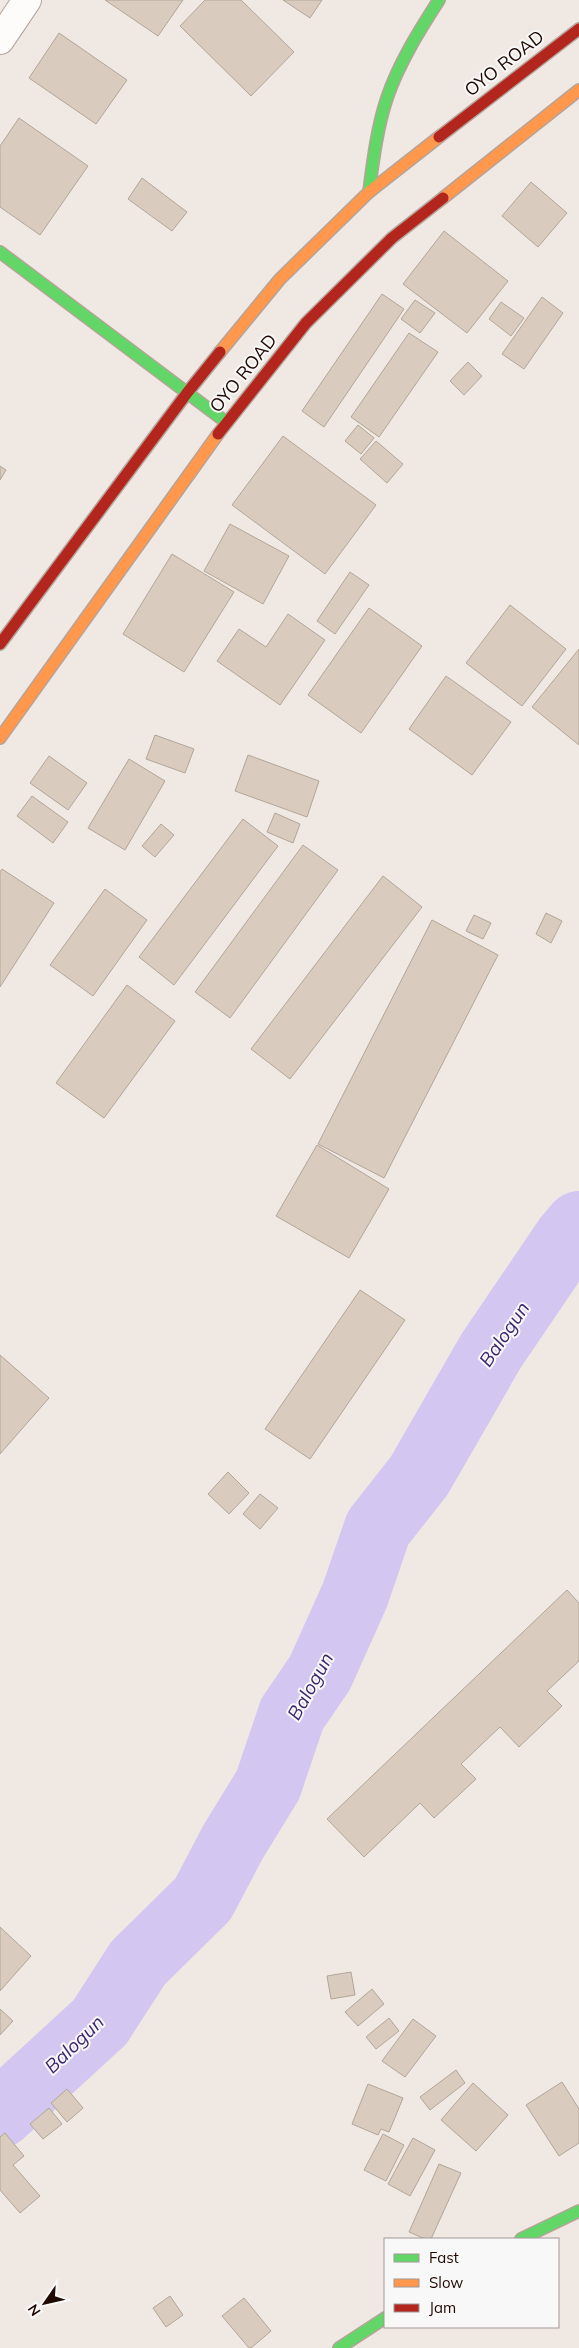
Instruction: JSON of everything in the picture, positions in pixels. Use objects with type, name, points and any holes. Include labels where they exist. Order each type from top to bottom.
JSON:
[{"type":"main road","points":[[369,192],[379,132],[390,88],[419,29],[439,0]]},
{"type":"main road","name":"OYO ROAD","points":[[0,644],[187,394],[280,279],[369,192],[535,60],[579,29]]},
{"type":"main road","name":"OYO ROAD","points":[[0,738],[226,422],[306,323],[392,238],[575,100]]},
{"type":"main road","points":[[0,252],[226,422]]},
{"type":"main road","points":[[523,2238],[579,2211]]},
{"type":"main road","points":[[339,2348],[384,2319]]},
{"type":"street","points":[[0,40],[27,0]]},
{"type":"building","points":[[105,0],[183,0],[158,36]]},
{"type":"building","points":[[205,0],[241,0],[294,52],[251,96],[180,26]]},
{"type":"building","points":[[283,0],[322,0],[310,18]]},
{"type":"building","points":[[59,33],[127,80],[96,124],[29,78]]},
{"type":"building","points":[[19,118],[88,166],[40,235],[0,207],[0,146]]},
{"type":"building","points":[[142,178],[187,212],[172,231],[128,199]]},
{"type":"building","points":[[531,182],[567,213],[538,247],[502,216]]},
{"type":"building","points":[[444,231],[508,281],[467,333],[403,284]]},
{"type":"building","points":[[382,294],[404,309],[324,427],[302,411]]},
{"type":"building","points":[[542,297],[563,313],[524,369],[502,354]]},
{"type":"building","points":[[415,300],[435,313],[420,333],[401,319]]},
{"type":"building","points":[[501,302],[524,318],[511,336],[489,319]]},
{"type":"building","points":[[409,333],[438,352],[379,437],[351,417]]},
{"type":"building","points":[[468,362],[482,376],[464,395],[450,381]]},
{"type":"building","points":[[358,425],[374,438],[361,454],[345,441]]},
{"type":"building","points":[[283,436],[376,505],[325,574],[232,505]]},
{"type":"building","points":[[376,441],[403,464],[387,483],[360,459]]},
{"type":"building","points":[[0,466],[6,470],[0,480]]},
{"type":"building","points":[[230,524],[289,556],[263,604],[204,571]]},
{"type":"building","points":[[172,554],[234,592],[184,672],[123,634]]},
{"type":"building","points":[[350,572],[369,585],[335,634],[317,621]]},
{"type":"building","points":[[510,605],[566,649],[522,706],[466,663]]},
{"type":"building","points":[[369,608],[422,646],[361,733],[308,695]]},
{"type":"building","points":[[288,614],[325,640],[280,705],[217,661],[239,629],[266,647]]},
{"type":"building","points":[[579,649],[579,745],[532,707]]},
{"type":"building","points":[[446,676],[511,722],[472,775],[409,729]]},
{"type":"building","points":[[155,735],[194,749],[185,773],[146,759]]},
{"type":"building","points":[[248,755],[319,781],[307,817],[235,791]]},
{"type":"building","points":[[49,756],[87,783],[68,810],[30,783]]},
{"type":"building","points":[[129,759],[165,781],[125,850],[88,828]]},
{"type":"building","points":[[32,796],[68,822],[53,843],[17,816]]},
{"type":"building","points":[[275,813],[300,824],[293,843],[267,832]]},
{"type":"building","points":[[243,819],[278,846],[174,985],[139,957]]},
{"type":"building","points":[[161,824],[174,835],[155,857],[142,846]]},
{"type":"building","points":[[303,845],[338,870],[230,1018],[195,992]]},
{"type":"building","points":[[2,869],[54,903],[0,987],[0,872]]},
{"type":"building","points":[[383,876],[422,907],[290,1079],[251,1049]]},
{"type":"building","points":[[105,889],[147,920],[93,996],[50,965]]},
{"type":"building","points":[[546,913],[562,921],[551,943],[536,934]]},
{"type":"building","points":[[474,915],[491,923],[483,939],[466,931]]},
{"type":"building","points":[[432,920],[498,955],[384,1178],[318,1144]]},
{"type":"building","points":[[127,985],[175,1021],[104,1118],[56,1083]]},
{"type":"building","points":[[317,1145],[389,1189],[349,1258],[276,1216]]},
{"type":"building","points":[[360,1290],[405,1320],[310,1459],[265,1429]]},
{"type":"building","points":[[0,1355],[49,1398],[0,1454]]},
{"type":"building","points":[[228,1472],[249,1493],[229,1514],[208,1494]]},
{"type":"building","points":[[260,1494],[278,1508],[260,1529],[243,1514]]},
{"type":"building","points":[[567,1590],[579,1603],[579,1661],[547,1691],[562,1706],[519,1747],[500,1727],[461,1764],[476,1779],[434,1818],[420,1803],[364,1857],[327,1819]]},
{"type":"building","points":[[0,1927],[31,1956],[0,1991]]},
{"type":"building","points":[[351,1972],[355,1995],[331,1999],[327,1976]]},
{"type":"building","points":[[372,1989],[384,2004],[358,2026],[345,2012]]},
{"type":"building","points":[[0,2009],[13,2021],[0,2035]]},
{"type":"building","points":[[389,2018],[399,2031],[376,2049],[366,2037]]},
{"type":"building","points":[[413,2019],[436,2036],[405,2077],[382,2061]]},
{"type":"building","points":[[456,2070],[465,2083],[430,2110],[420,2097]]},
{"type":"building","points":[[562,2082],[579,2109],[579,2143],[559,2156],[526,2105]]},
{"type":"building","points":[[473,2083],[508,2115],[476,2151],[441,2120]]},
{"type":"building","points":[[368,2084],[403,2098],[389,2132],[381,2129],[378,2135],[352,2124]]},
{"type":"building","points":[[67,2089],[83,2108],[67,2122],[51,2103]]},
{"type":"building","points":[[49,2108],[62,2124],[43,2139],[30,2124]]},
{"type":"building","points":[[5,2133],[24,2156],[13,2165],[40,2196],[20,2213],[0,2190],[0,2137]]},
{"type":"building","points":[[383,2134],[404,2145],[386,2181],[364,2170]]},
{"type":"building","points":[[413,2138],[435,2150],[410,2196],[388,2184]]},
{"type":"building","points":[[439,2164],[461,2173],[431,2238],[423,2238],[409,2232]]},
{"type":"building","points":[[170,2296],[183,2315],[166,2327],[153,2308]]},
{"type":"building","points":[[244,2298],[271,2331],[251,2348],[222,2316]]},
{"type":"waterway","name":"Balogun","points":[[0,2114],[100,2022],[138,1963],[203,1899],[233,1842],[268,1785],[292,1714],[320,1673],[355,1595],[378,1528],[419,1476],[491,1351],[567,1239],[579,1225]]},
{"type":"traffic: fast","points":[[369,192],[378,133],[387,98],[403,60],[439,0]]},
{"type":"traffic: fast","points":[[0,252],[226,422]]},
{"type":"traffic: fast","points":[[523,2238],[579,2211]]},
{"type":"traffic: fast","points":[[339,2348],[384,2319]]},
{"type":"traffic: slow","points":[[443,198],[579,90]]},
{"type":"traffic: slow","points":[[220,352],[280,279],[369,192],[439,137]]},
{"type":"traffic: slow","points":[[0,738],[218,434]]},
{"type":"traffic: jam","points":[[439,137],[579,29]]},
{"type":"traffic: jam","points":[[218,434],[306,323],[392,238],[443,198]]},
{"type":"traffic: jam","points":[[0,644],[187,393],[220,352]]}]
